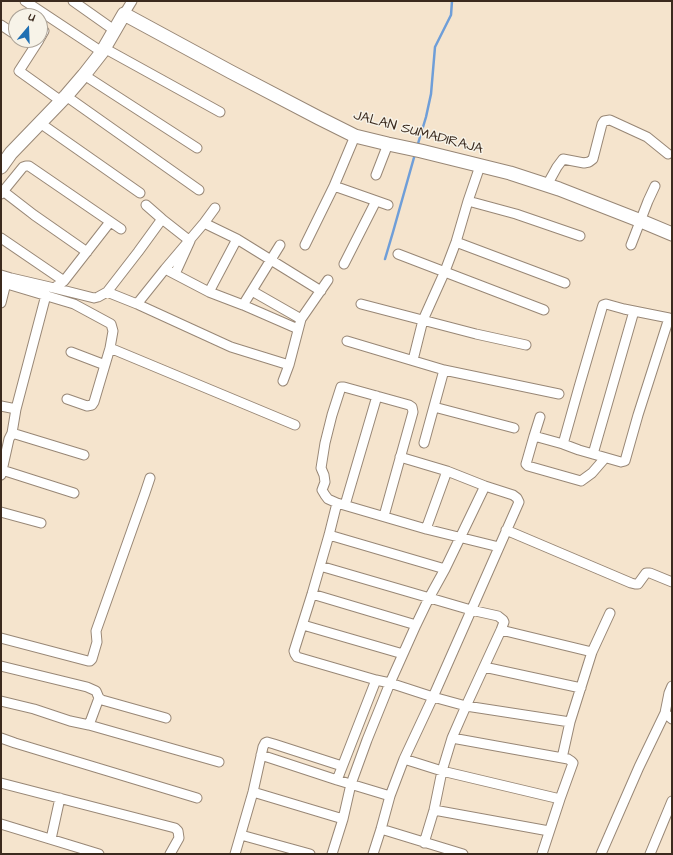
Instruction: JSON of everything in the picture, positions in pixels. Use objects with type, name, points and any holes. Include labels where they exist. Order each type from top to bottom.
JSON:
[{"type":"street","points":[[25,1],[103,50],[220,112]]},
{"type":"street","points":[[73,1],[114,30]]},
{"type":"street","points":[[1,167],[11,153],[84,75],[103,50],[132,1]]},
{"type":"street","name":"JALAN SUMADIRAJA","points":[[124,14],[231,72],[355,136],[510,173],[547,185],[672,234]]},
{"type":"street","points":[[34,48],[19,71],[63,98],[200,190]]},
{"type":"street","points":[[84,75],[197,148]]},
{"type":"street","points":[[547,185],[563,159],[584,163],[593,159],[604,120],[610,120],[647,137],[668,154]]},
{"type":"street","points":[[40,123],[140,194]]},
{"type":"street","points":[[306,245],[334,186],[355,136]]},
{"type":"street","points":[[376,175],[388,144]]},
{"type":"street","points":[[86,252],[2,192],[23,167],[29,166],[122,229]]},
{"type":"street","points":[[413,360],[424,320],[445,272],[456,242],[480,166]]},
{"type":"street","points":[[334,186],[388,205]]},
{"type":"street","points":[[632,245],[655,186]]},
{"type":"street","points":[[344,264],[376,201]]},
{"type":"street","points":[[468,201],[516,214],[580,236]]},
{"type":"street","points":[[146,205],[190,241]]},
{"type":"street","points":[[137,304],[190,241],[215,208]]},
{"type":"street","points":[[1,275],[94,298],[98,297],[108,292],[162,219]]},
{"type":"street","points":[[54,288],[64,281],[110,222]]},
{"type":"street","points":[[204,223],[237,239],[321,291]]},
{"type":"street","points":[[1,238],[64,281]]},
{"type":"street","points":[[208,292],[237,239]]},
{"type":"street","points":[[175,274],[190,241]]},
{"type":"street","points":[[456,242],[565,283]]},
{"type":"street","points":[[243,305],[280,245]]},
{"type":"street","points":[[398,254],[544,310]]},
{"type":"street","points":[[165,269],[208,292],[243,305],[298,329]]},
{"type":"street","points":[[283,382],[301,319],[328,280]]},
{"type":"street","points":[[1,303],[4,283],[74,304],[111,324],[113,331],[110,348],[94,402],[92,405],[87,406],[67,399]]},
{"type":"street","points":[[252,291],[301,319]]},
{"type":"street","points":[[108,292],[231,347],[289,365]]},
{"type":"street","points":[[46,295],[16,409],[7,437],[2,473],[74,493]]},
{"type":"street","points":[[361,304],[476,334],[526,345]]},
{"type":"street","points":[[534,436],[605,458],[621,462],[625,461],[638,415],[670,318],[606,304],[603,305],[563,444]]},
{"type":"street","points":[[593,454],[634,311]]},
{"type":"street","points":[[347,341],[444,370],[560,394]]},
{"type":"street","points":[[110,348],[295,425]]},
{"type":"street","points":[[71,352],[105,365]]},
{"type":"street","points":[[424,443],[444,370]]},
{"type":"street","points":[[384,516],[414,412],[409,404],[341,387],[325,443],[321,468],[325,482],[322,490],[324,496],[341,504],[426,529],[500,547]]},
{"type":"street","points":[[376,396],[341,504],[329,535],[294,651],[295,654],[297,657],[466,706],[570,722]]},
{"type":"street","points":[[1,406],[16,409]]},
{"type":"street","points":[[434,407],[514,428]]},
{"type":"street","points":[[540,416],[526,464],[528,466],[581,481],[592,473],[605,458]]},
{"type":"street","points":[[7,437],[84,455]]},
{"type":"street","points":[[373,854],[390,796],[404,759],[519,502],[513,495],[447,471],[400,457]]},
{"type":"street","points":[[426,529],[447,471]]},
{"type":"street","points":[[1,638],[88,661],[92,659],[97,642],[96,631],[150,478]]},
{"type":"street","points":[[332,854],[343,819],[351,784],[390,683],[429,598],[445,569],[485,486]]},
{"type":"street","points":[[1,512],[41,523]]},
{"type":"street","points":[[506,530],[631,583],[638,584],[646,573],[650,573],[672,582]]},
{"type":"street","points":[[329,535],[445,569]]},
{"type":"street","points":[[320,566],[471,610],[498,616],[504,622],[452,738],[442,771],[434,810],[424,842]]},
{"type":"street","points":[[312,594],[416,625]]},
{"type":"street","points":[[562,758],[570,722],[592,652],[610,613]]},
{"type":"street","points":[[303,625],[403,654]]},
{"type":"street","points":[[501,630],[592,652]]},
{"type":"street","points":[[1,666],[87,687],[96,691],[99,698],[89,725]]},
{"type":"street","points":[[484,667],[581,688]]},
{"type":"street","points":[[337,780],[376,680]]},
{"type":"street","points":[[601,854],[639,767],[668,716],[668,693],[672,686]]},
{"type":"street","points":[[99,698],[166,718]]},
{"type":"street","points":[[1,701],[219,762]]},
{"type":"street","points":[[1,738],[197,798]]},
{"type":"street","points":[[452,738],[571,760],[573,763],[542,854]]},
{"type":"street","points":[[235,854],[253,792],[265,743],[270,742],[342,766]]},
{"type":"street","points":[[261,755],[390,796]]},
{"type":"street","points":[[404,759],[442,771],[560,799]]},
{"type":"street","points":[[1,783],[174,828],[178,832],[180,838],[170,854]]},
{"type":"street","points":[[253,792],[343,819]]},
{"type":"street","points":[[51,839],[60,798]]},
{"type":"street","points":[[650,854],[672,801]]},
{"type":"street","points":[[434,810],[549,831]]},
{"type":"street","points":[[1,824],[100,854]]},
{"type":"street","points":[[381,829],[463,854]]},
{"type":"street","points":[[241,835],[310,854]]},
{"type":"waterway","points":[[417,147],[431,94],[435,47],[451,15],[452,1]]},
{"type":"waterway","points":[[385,259],[415,154]]}]
